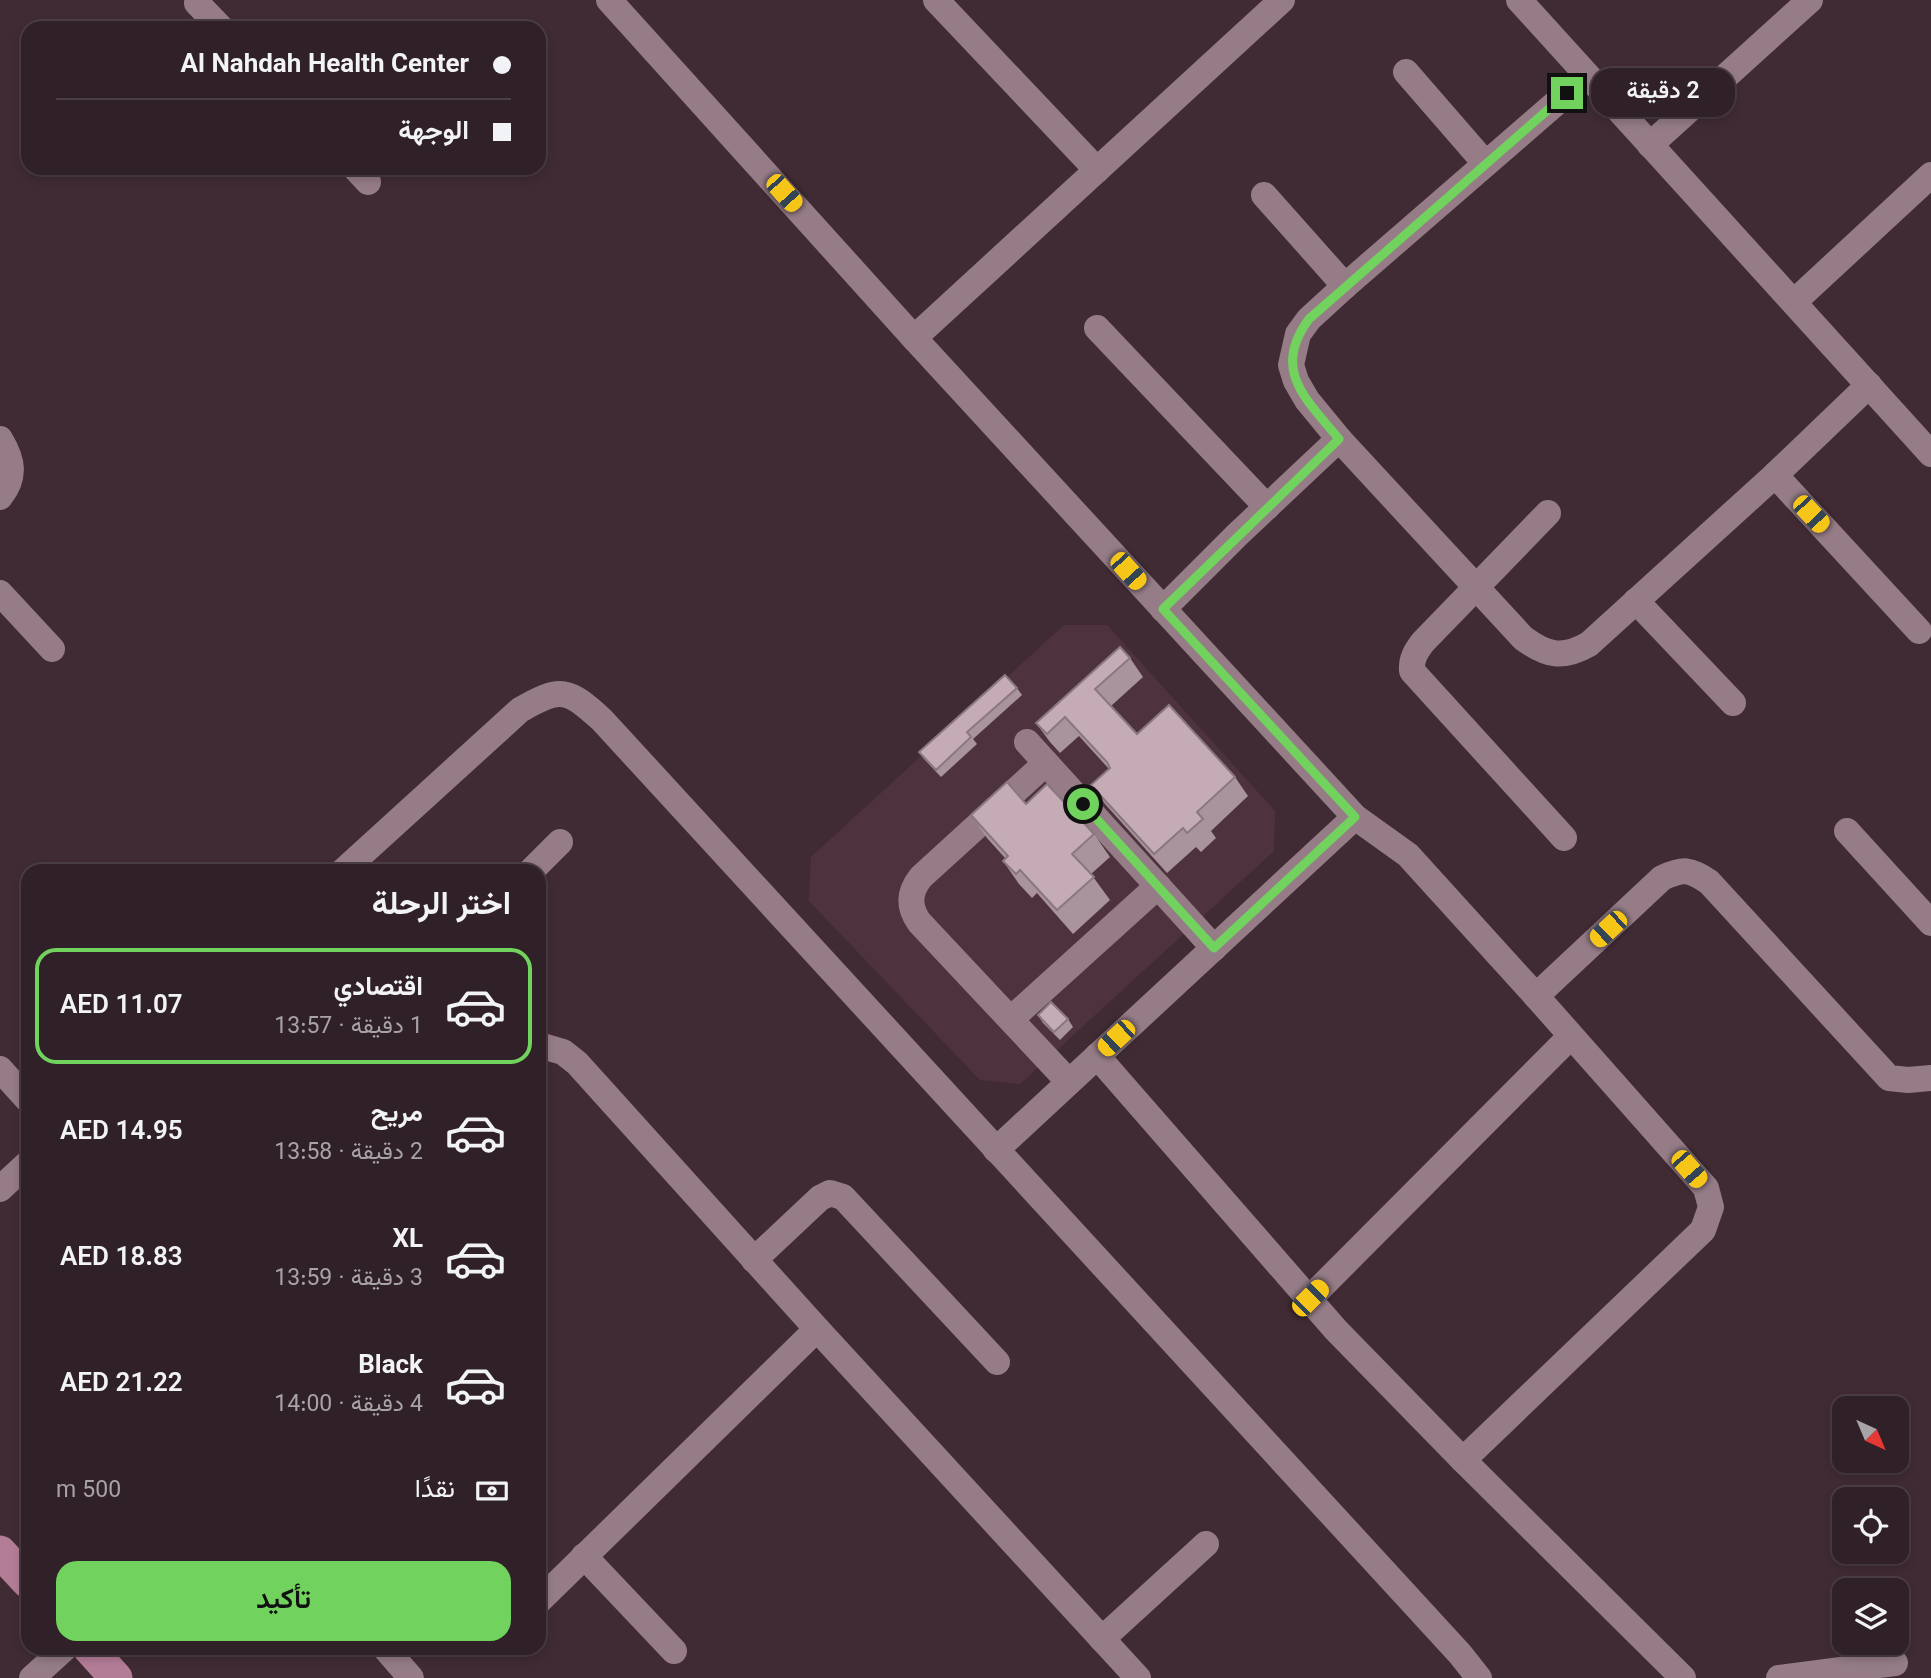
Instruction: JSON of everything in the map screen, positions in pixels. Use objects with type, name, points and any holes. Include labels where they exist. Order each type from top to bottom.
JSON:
[{"type":"main road","points":[[0,1552],[21,1574]]},
{"type":"main road","points":[[95,1655],[116,1678]]},
{"type":"street","points":[[609,0],[914,338],[1355,817],[1408,855],[1706,1188],[1711,1207],[1703,1230],[1463,1460]]},
{"type":"street","points":[[936,0],[1097,170]]},
{"type":"street","points":[[914,338],[1282,0]]},
{"type":"street","points":[[1519,0],[1931,454]]},
{"type":"street","points":[[1650,145],[1810,0]]},
{"type":"street","points":[[198,1],[215,21]]},
{"type":"street","points":[[1406,72],[1485,163]]},
{"type":"street","points":[[1587,76],[1345,286],[1309,319],[1298,334],[1291,365],[1296,381],[1307,400],[1339,439],[1523,638],[1536,648],[1562,654],[1575,652],[1589,644],[1776,475],[1869,385]]},
{"type":"street","points":[[1794,302],[1931,175]]},
{"type":"street","points":[[1264,195],[1345,286]]},
{"type":"street","points":[[1097,328],[1267,507]]},
{"type":"street","points":[[0,439],[12,464],[9,486],[0,497]]},
{"type":"street","points":[[1163,609],[1339,439]]},
{"type":"street","points":[[1776,475],[1919,631]]},
{"type":"street","points":[[1548,513],[1416,651],[1412,671],[1564,838]]},
{"type":"street","points":[[0,593],[52,649]]},
{"type":"street","points":[[1636,601],[1733,703]]},
{"type":"street","points":[[351,864],[520,710],[544,695],[561,694],[577,698],[602,720],[1460,1654],[1479,1678]]},
{"type":"street","points":[[1027,742],[1214,948]]},
{"type":"street","points":[[1046,763],[921,877],[911,894],[910,904],[919,922],[1069,1082]]},
{"type":"street","points":[[996,1150],[1355,817]]},
{"type":"street","points":[[1847,831],[1931,923]]},
{"type":"street","points":[[538,864],[560,842]]},
{"type":"street","points":[[1536,996],[1662,878],[1677,871],[1693,871],[1709,882],[1889,1078],[1931,1079]]},
{"type":"street","points":[[1011,1019],[1158,886]]},
{"type":"street","points":[[1310,1298],[1571,1036]]},
{"type":"street","points":[[546,1047],[563,1052],[577,1063],[1138,1678]]},
{"type":"street","points":[[1097,1056],[1336,1330],[1683,1678]]},
{"type":"street","points":[[0,1069],[21,1092]]},
{"type":"street","points":[[0,1189],[21,1170]]},
{"type":"street","points":[[754,1260],[820,1198],[830,1193],[843,1197],[997,1362]]},
{"type":"street","points":[[546,1594],[817,1329]]},
{"type":"street","points":[[1102,1639],[1206,1544]]},
{"type":"street","points":[[584,1556],[674,1651]]},
{"type":"street","points":[[32,1678],[57,1655]]},
{"type":"street","points":[[391,1655],[411,1678]]},
{"type":"street","points":[[1779,1678],[1895,1663]]},
{"type":"shaded area","points":[[1064,625],[1107,625],[1275,811],[1274,851],[1020,1084],[980,1080],[809,901],[811,857]]},
{"type":"building","points":[[1120,647],[1130,658],[1095,689],[1137,734],[1169,705],[1235,777],[1197,812],[1203,819],[1187,833],[1183,828],[1154,854],[1091,785],[1110,768],[1107,762],[1065,717],[1047,734],[1036,723]]},
{"type":"building","points":[[1005,675],[1017,688],[967,732],[971,737],[936,770],[919,752]]},
{"type":"building","points":[[1007,782],[1026,804],[1047,784],[1094,834],[1072,854],[1094,877],[1057,910],[1020,870],[1016,874],[1003,861],[1008,856],[971,815]]},
{"type":"building","points":[[1051,1002],[1068,1019],[1054,1032],[1038,1015]]},
{"type":"route","points":[[1083,804],[1214,948],[1355,817],[1163,609],[1339,439],[1307,400],[1296,381],[1291,365],[1298,334],[1309,319],[1567,93]]}]
